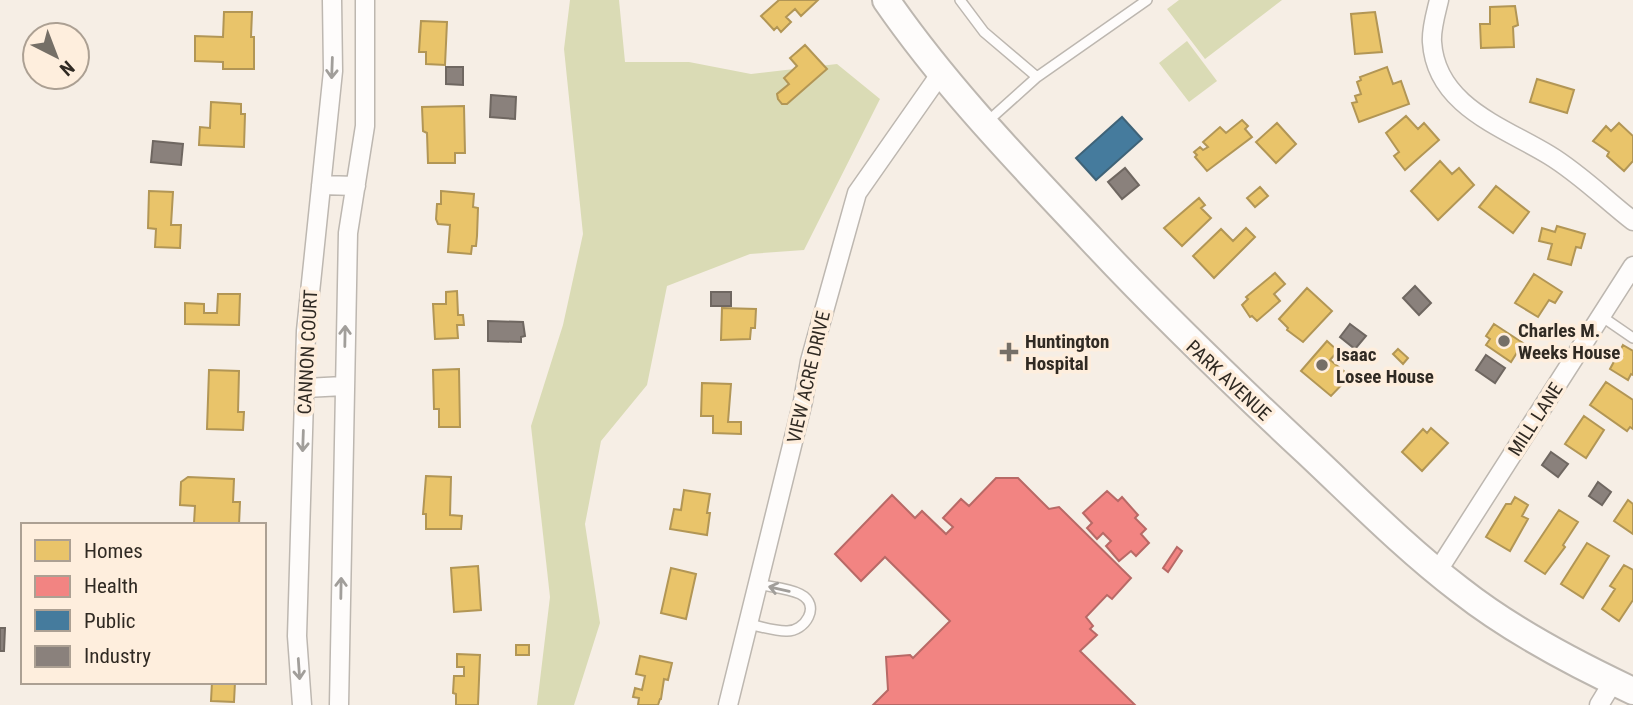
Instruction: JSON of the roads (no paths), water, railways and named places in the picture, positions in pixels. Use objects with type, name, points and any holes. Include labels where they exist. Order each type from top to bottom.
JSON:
[{"type":"main road","name":"PARK AVENUE","points":[[886,0],[984,125],[1188,341],[1437,572],[1513,626],[1623,687]]},
{"type":"street","points":[[1439,0],[1431,40],[1436,68],[1455,93],[1473,113],[1504,133],[1550,156],[1633,221]]},
{"type":"street","points":[[332,4],[365,2]]},
{"type":"street","name":"CANNON COURT","points":[[339,705],[348,233],[366,126],[365,2]]},
{"type":"street","name":"CANNON COURT","points":[[302,705],[297,636],[306,331],[333,71],[332,4]]},
{"type":"street","name":"VIEW ACRE DRIVE","points":[[728,705],[803,401],[810,361],[857,193],[941,73]]},
{"type":"street","points":[[321,185],[356,186]]},
{"type":"street","name":"MILL LANE","points":[[1437,572],[1633,266]]},
{"type":"street","points":[[305,388],[344,386]]},
{"type":"street","points":[[1599,705],[1623,687]]},
{"type":"lane","points":[[960,0],[984,32],[1037,77]]},
{"type":"lane","points":[[984,125],[1037,77],[1147,0]]},
{"type":"lane","points":[[1601,316],[1633,338]]},
{"type":"lane","points":[[747,624],[788,631],[802,626],[809,617],[811,608],[808,600],[800,594],[757,584]]},
{"type":"place","name":"Charles M. Weeks House","points":[[1504,341]]},
{"type":"place","name":"Huntington Hospital","points":[[1009,352]]},
{"type":"place","name":"Isaac Losee House","points":[[1322,365]]}]
